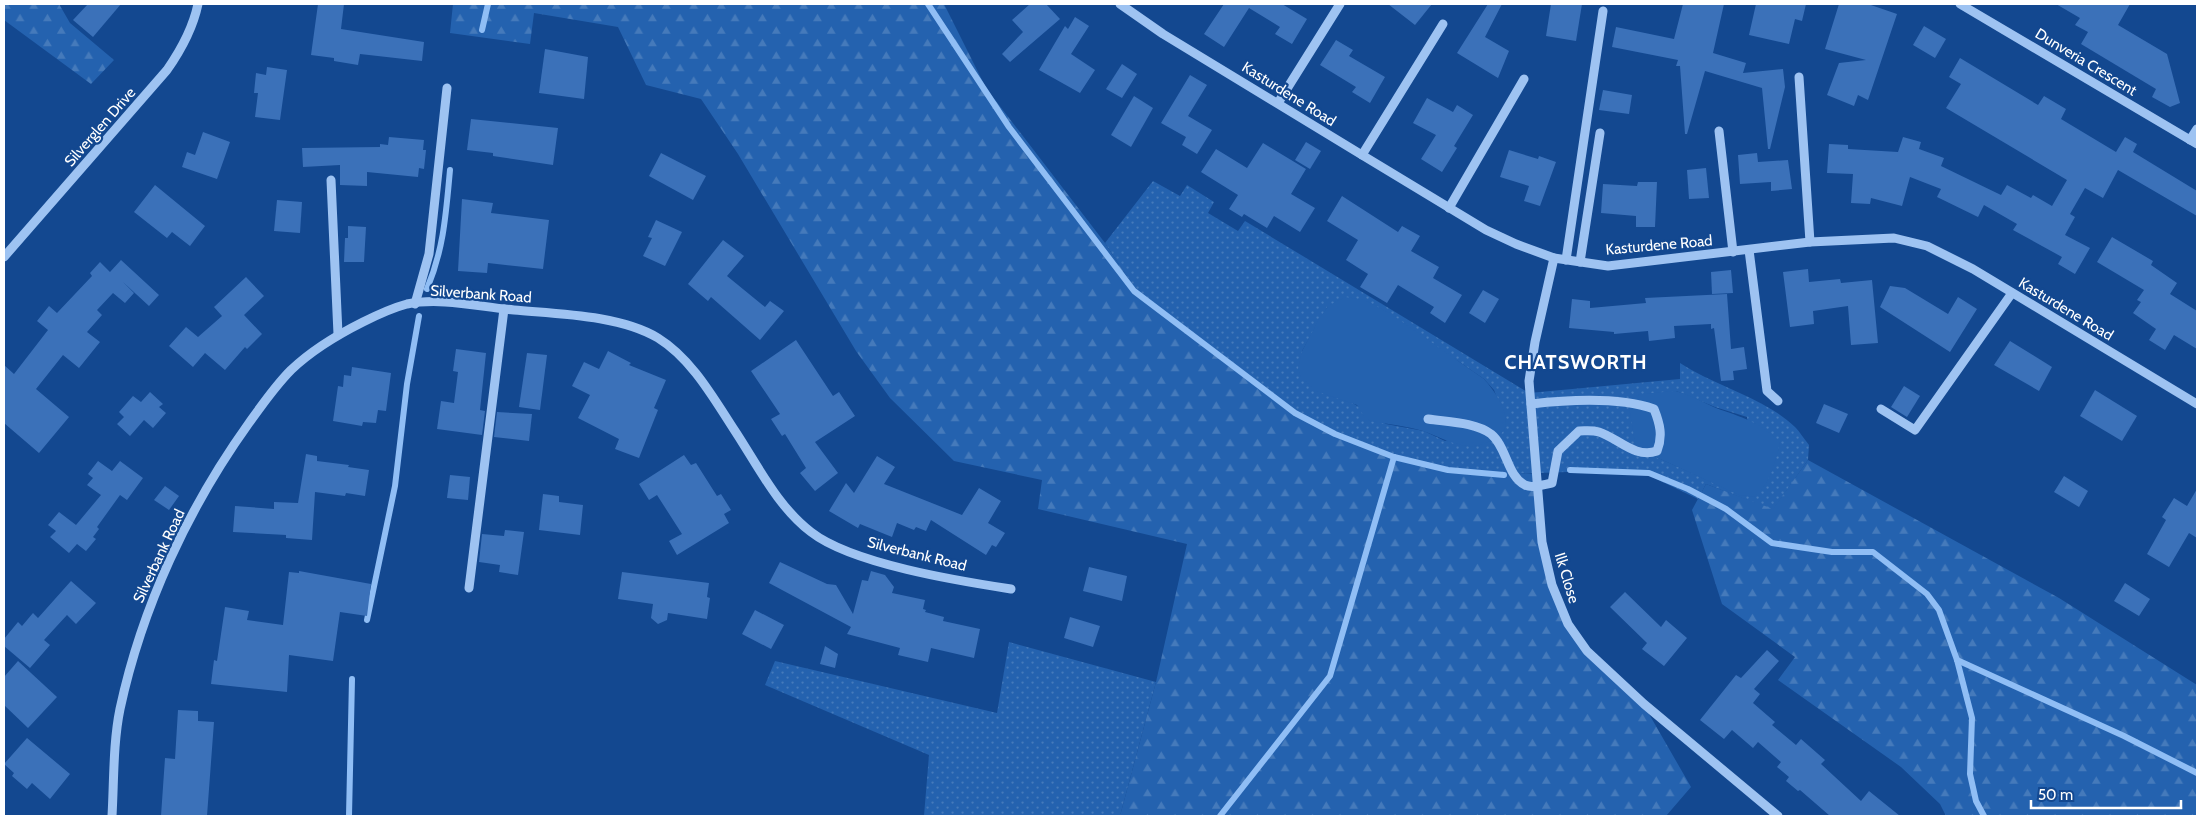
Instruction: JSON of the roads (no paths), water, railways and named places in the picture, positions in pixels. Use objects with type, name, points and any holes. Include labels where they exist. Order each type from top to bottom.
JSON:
[{"type":"street","name":"Silverglen Drive","points":[[4,258],[167,70],[180,51],[191,29],[198,4]]},
{"type":"street","name":"Kasturdene Road","points":[[1120,4],[1163,34],[1449,208],[1486,230],[1516,244],[1554,258],[1608,266],[1810,242],[1894,238],[1927,246],[1973,269],[2197,404]]},
{"type":"street","points":[[1278,103],[1340,4]]},
{"type":"street","name":"Dunveria Crescent","points":[[1960,4],[2194,142]]},
{"type":"street","points":[[1566,260],[1603,11]]},
{"type":"street","points":[[1362,155],[1443,24]]},
{"type":"street","points":[[1799,77],[1810,242]]},
{"type":"street","points":[[1449,208],[1524,79]]},
{"type":"street","points":[[415,304],[428,254],[446,88]]},
{"type":"street","points":[[2194,142],[2197,129]]},
{"type":"street","points":[[1720,131],[1733,252]]},
{"type":"street","points":[[1580,262],[1600,133]]},
{"type":"street","points":[[331,180],[338,334]]},
{"type":"street","points":[[1749,250],[1767,391],[1778,401]]},
{"type":"street","name":"Ilk Close","points":[[1554,258],[1535,342],[1529,381],[1542,542],[1552,584],[1568,624],[1587,651],[1644,704],[1778,816]]},
{"type":"street","points":[[1881,409],[1915,430],[2012,293]]},
{"type":"street","name":"Silverbank Road","points":[[112,816],[119,713],[145,619],[173,555],[223,462],[268,396],[291,370],[338,334],[386,311],[415,304],[439,302],[504,310],[589,316],[630,327],[658,338],[685,361],[704,383],[767,482],[791,513],[813,534],[876,561],[1011,589]]},
{"type":"street","points":[[469,588],[504,310]]},
{"type":"street","points":[[1428,419],[1469,425],[1489,433],[1497,439],[1518,479],[1525,486],[1552,483],[1558,451],[1579,431],[1600,432],[1621,445],[1651,454],[1658,451],[1661,442],[1660,430],[1654,409],[1638,404],[1554,402],[1531,404]]},
{"type":"waterway","points":[[482,30],[488,4]]},
{"type":"waterway","points":[[928,4],[1009,127],[1134,291],[1295,413],[1335,434],[1394,457],[1448,470],[1504,475]]},
{"type":"waterway","points":[[427,289],[441,245],[450,170]]},
{"type":"waterway","points":[[367,620],[395,486],[407,384],[419,316]]},
{"type":"waterway","points":[[1220,816],[1330,676],[1394,457]]},
{"type":"waterway","points":[[1570,470],[1649,473],[1688,489],[1726,509],[1772,543],[1832,552],[1873,552],[1927,594],[1939,610],[1957,660],[1972,718],[1970,774],[1976,801],[1984,816]]},
{"type":"waterway","points":[[1957,660],[2124,736],[2197,773]]},
{"type":"waterway","points":[[349,816],[352,679]]},
{"type":"district","name":"CHATSWORTH","points":[[1576,362]]}]
